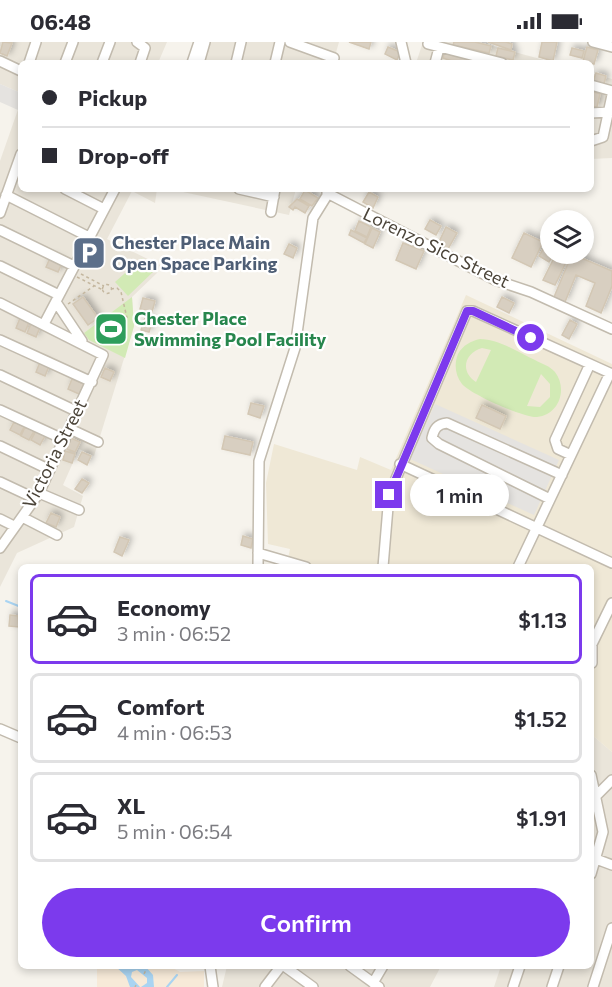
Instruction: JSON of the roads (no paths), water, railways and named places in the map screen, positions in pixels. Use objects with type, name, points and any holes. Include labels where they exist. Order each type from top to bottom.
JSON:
[{"type":"street","points":[[30,60],[36,42]]},
{"type":"street","points":[[66,60],[73,42]]},
{"type":"street","points":[[103,60],[110,42]]},
{"type":"street","points":[[137,42],[145,48],[141,60]]},
{"type":"street","points":[[193,60],[199,42]]},
{"type":"street","points":[[199,60],[205,42]]},
{"type":"street","points":[[237,60],[241,42]]},
{"type":"street","points":[[276,60],[280,42]]},
{"type":"street","points":[[290,42],[334,58]]},
{"type":"street","points":[[401,42],[405,60]]},
{"type":"street","points":[[593,42],[612,47]]},
{"type":"street","points":[[428,44],[489,60]]},
{"type":"street","points":[[436,60],[439,48]]},
{"type":"street","points":[[313,60],[315,51]]},
{"type":"street","points":[[0,62],[18,70]]},
{"type":"street","points":[[594,86],[612,91]]},
{"type":"street","points":[[594,140],[603,137],[612,95]]},
{"type":"street","points":[[594,113],[609,112]]},
{"type":"street","points":[[0,213],[18,168]]},
{"type":"street","points":[[71,192],[104,209]]},
{"type":"street","points":[[44,324],[74,271],[113,192]]},
{"type":"street","points":[[258,564],[258,474],[261,450],[295,348],[313,218],[328,192]]},
{"type":"street","name":"Lorenzo Sico Street","points":[[331,192],[495,280],[531,292],[612,329]]},
{"type":"street","points":[[271,212],[275,193]]},
{"type":"street","points":[[6,195],[89,237]]},
{"type":"street","points":[[0,230],[74,271]]},
{"type":"street","points":[[0,266],[57,298],[83,343]]},
{"type":"street","points":[[0,303],[83,343]]},
{"type":"street","points":[[383,564],[389,495],[400,464],[467,311],[473,311],[611,373],[519,564]]},
{"type":"street","points":[[0,340],[92,382]]},
{"type":"street","name":"Victoria Street","points":[[0,548],[36,496],[50,470],[103,355],[83,343]]},
{"type":"street","points":[[571,455],[558,449],[555,440],[590,364]]},
{"type":"street","points":[[0,375],[78,412]]},
{"type":"street","points":[[0,410],[64,440]]},
{"type":"street","points":[[550,500],[439,444],[432,438],[434,431],[439,424],[447,423],[562,475]]},
{"type":"street","points":[[70,429],[98,442]]},
{"type":"street","points":[[0,446],[50,470]]},
{"type":"street","points":[[400,464],[612,563]]},
{"type":"street","points":[[0,482],[79,510]]},
{"type":"street","points":[[22,517],[57,535]]},
{"type":"street","points":[[0,519],[14,526]]},
{"type":"street","points":[[258,553],[296,564]]},
{"type":"street","points":[[594,640],[612,603]]},
{"type":"street","points":[[0,729],[18,737]]},
{"type":"street","points":[[594,865],[603,832],[594,798],[612,780]]},
{"type":"street","points":[[596,859],[612,865]]},
{"type":"street","points":[[593,987],[612,928]]},
{"type":"street","points":[[210,969],[213,987]]},
{"type":"street","points":[[265,987],[280,969]]},
{"type":"street","points":[[286,969],[313,987]]},
{"type":"street","points":[[354,969],[376,985],[381,969]]},
{"type":"street","points":[[513,987],[519,969]]},
{"type":"street","points":[[552,987],[558,969]]},
{"type":"water","points":[[118,969],[148,969],[153,975],[154,987],[141,987],[147,983],[147,978],[137,970],[132,972],[131,977],[140,987],[130,987],[126,976]]},
{"type":"waterway","points":[[6,601],[18,606]]},
{"type":"waterway","points":[[167,987],[177,975]]},
{"type":"place","name":"Chester Place Main Open Space Parking","points":[[89,253]]},
{"type":"place","name":"Chester Place Swimming Pool Facility","points":[[111,329]]}]
